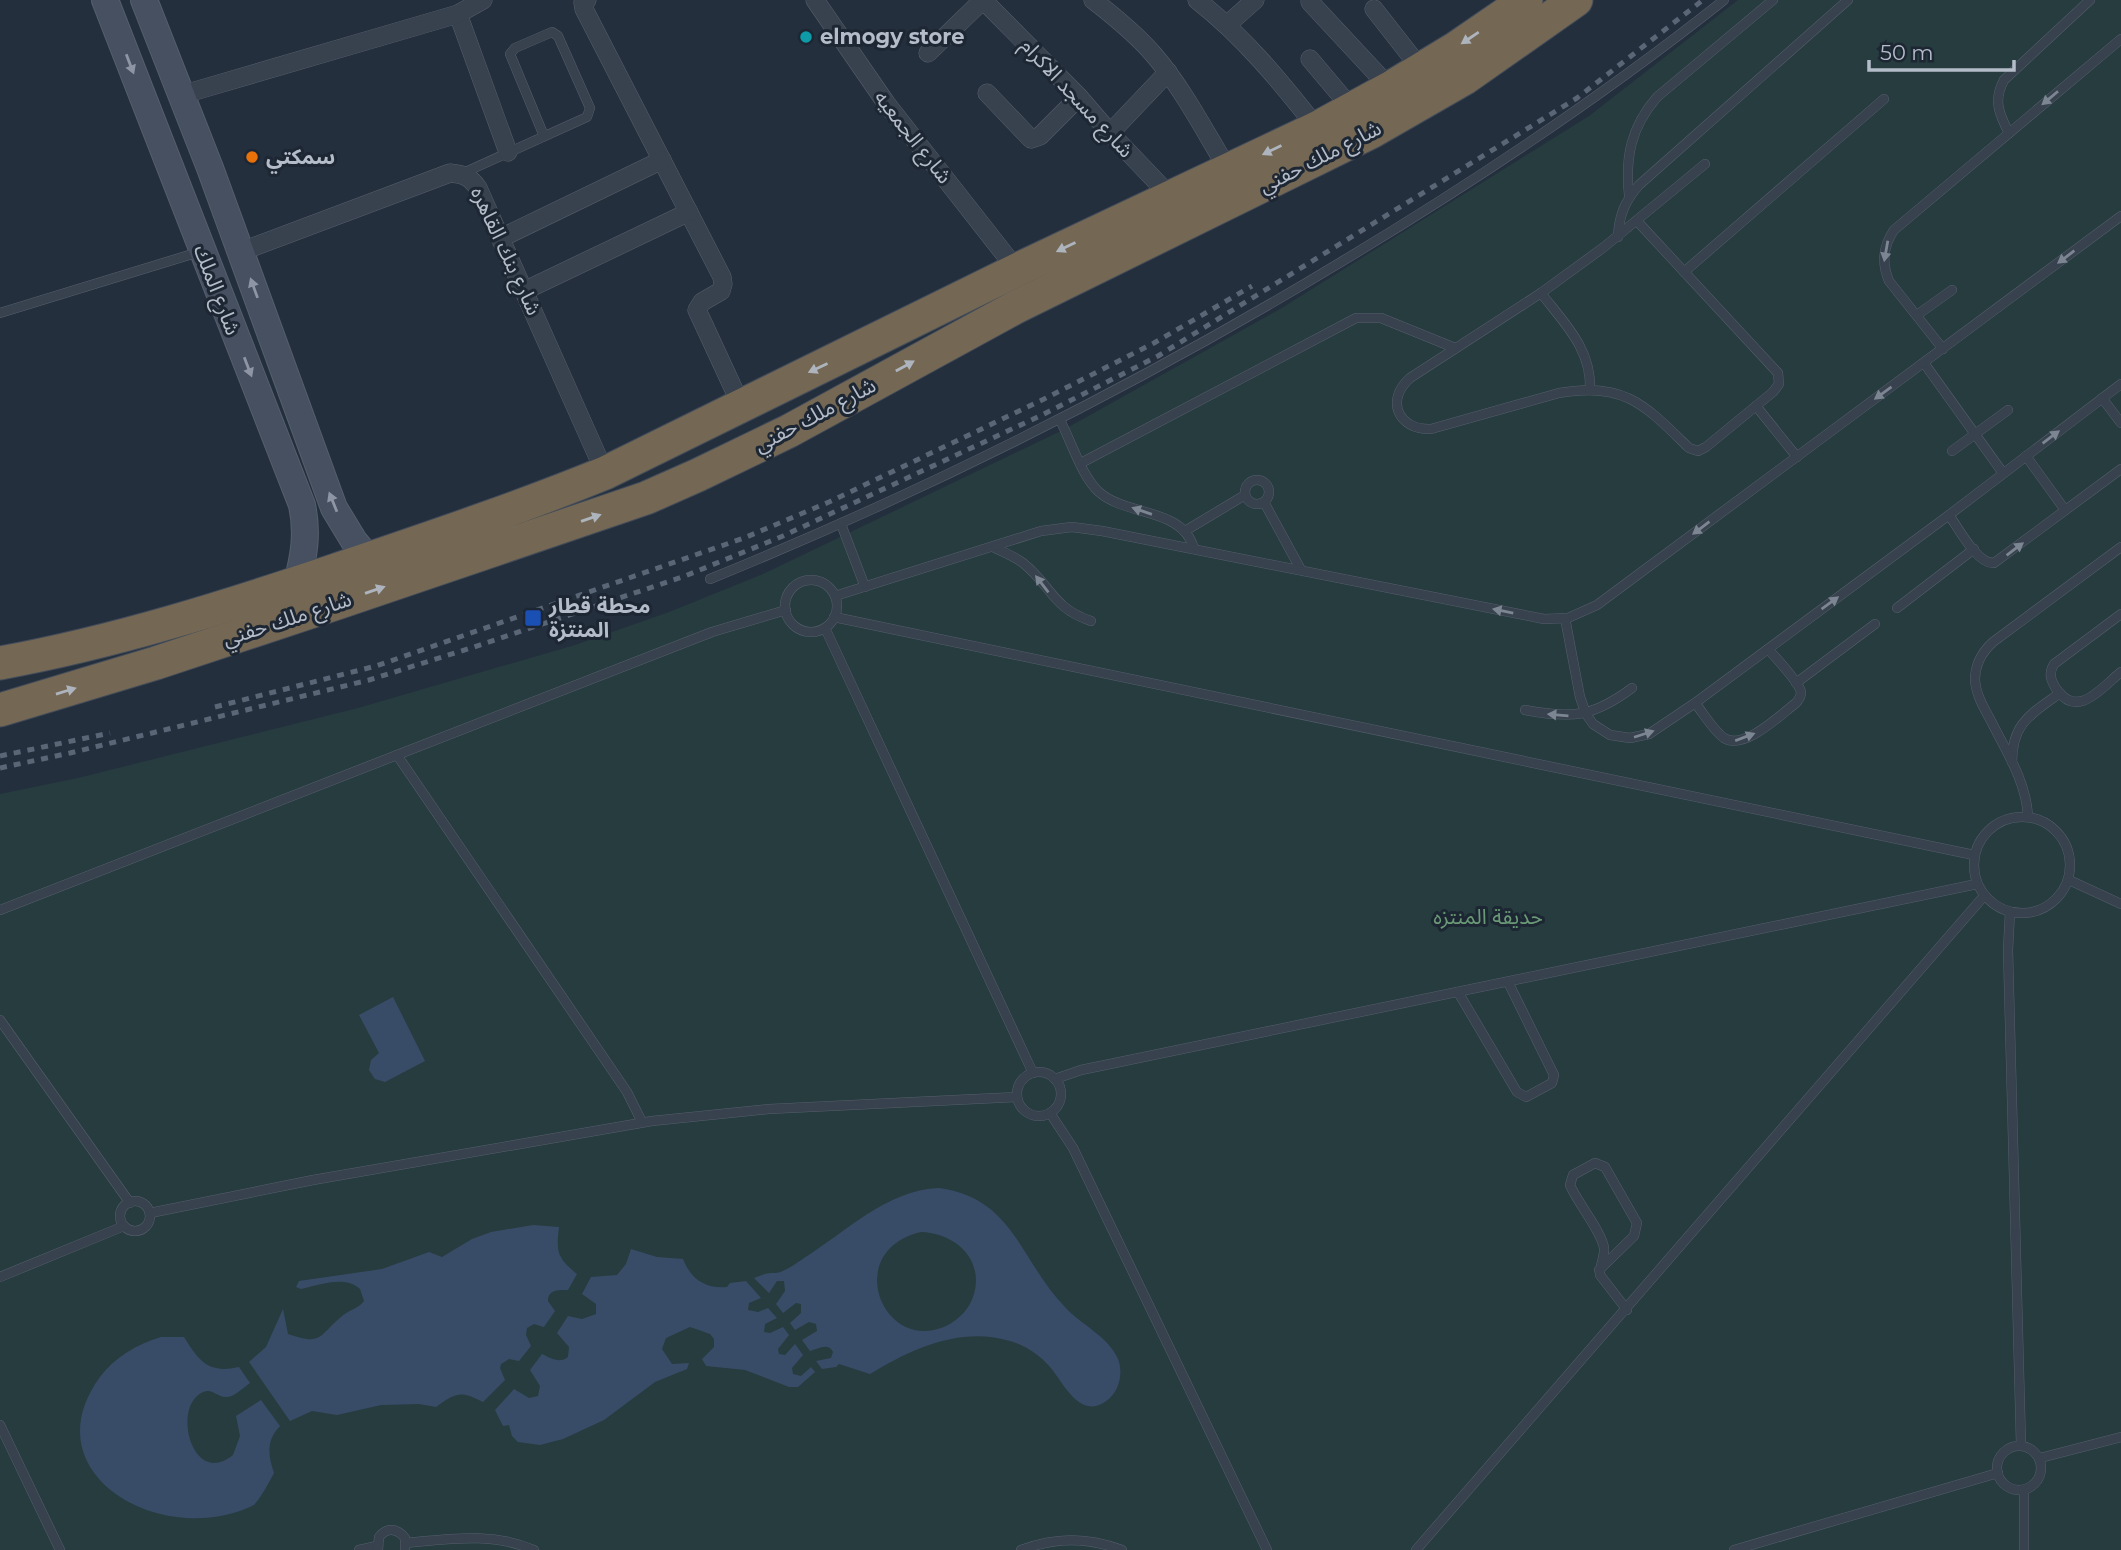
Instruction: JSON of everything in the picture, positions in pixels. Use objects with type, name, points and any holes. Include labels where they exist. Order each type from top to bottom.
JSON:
[{"type":"highway","name":"شارع ملك حفني","points":[[0,663],[100,642],[192,617],[369,559],[605,473],[1017,270],[1353,110],[1527,0]]},
{"type":"highway","name":"شارع ملك حفني","points":[[0,710],[156,663],[340,602],[646,498],[698,475],[789,431],[957,337],[1418,106],[1488,62],[1576,0]]},
{"type":"highway","points":[[754,398],[761,403],[761,414],[767,424],[777,430],[789,431]]},
{"type":"highway","points":[[683,435],[695,436],[704,443],[709,454],[706,467],[698,475]]},
{"type":"street","name":"شارع الملك","points":[[105,0],[302,505],[306,545],[297,583]]},
{"type":"street","name":"شارع الملك","points":[[144,0],[334,508],[343,525],[369,559]]},
{"type":"street","points":[[181,95],[458,14],[483,0]]},
{"type":"street","points":[[587,0],[583,3],[584,9],[722,277],[721,291],[702,302],[696,310],[754,398]]},
{"type":"street","name":"شارع الجمعيه","points":[[816,0],[886,103],[1017,270]]},
{"type":"street","points":[[928,53],[983,0]]},
{"type":"street","name":"شارع مسجد الاكرام","points":[[983,0],[1079,97],[1171,197]]},
{"type":"street","points":[[1093,0],[1141,40],[1168,72],[1229,171]]},
{"type":"street","points":[[1197,0],[1228,24],[1317,128]]},
{"type":"street","points":[[1228,24],[1255,0]]},
{"type":"street","points":[[1310,2],[1390,89]]},
{"type":"street","points":[[1374,9],[1421,69]]},
{"type":"street","points":[[458,14],[508,152]]},
{"type":"street","points":[[1310,58],[1353,110]]},
{"type":"street","points":[[1110,133],[1168,72]]},
{"type":"street","points":[[987,93],[1031,139],[1040,136],[1079,97]]},
{"type":"street","points":[[501,237],[662,160]]},
{"type":"street","points":[[175,181],[209,168]]},
{"type":"street","name":"شارع بنك القاهره","points":[[240,252],[450,173],[471,179],[478,188],[526,290],[605,473]]},
{"type":"street","points":[[526,290],[689,212]]},
{"type":"lane","points":[[710,579],[841,524],[1060,420],[1170,362],[1274,302],[1505,159],[1601,95],[1724,0]]},
{"type":"lane","points":[[1618,237],[1618,222],[1629,195],[1630,144],[1645,111],[1657,97],[1773,0]]},
{"type":"lane","points":[[1629,195],[1674,152],[1848,0]]},
{"type":"lane","points":[[2009,133],[1997,103],[2004,80],[2090,0]]},
{"type":"lane","points":[[461,174],[587,117],[590,113],[558,36],[552,32],[515,48],[510,54],[544,136]]},
{"type":"lane","points":[[1943,349],[1886,273],[1884,254],[1889,237],[2121,39]]},
{"type":"lane","points":[[1684,272],[1884,99]]},
{"type":"lane","points":[[1637,222],[1778,373],[1777,388],[1756,406],[1698,451],[1689,447],[1648,408],[1635,400],[1605,391],[1559,393],[1431,429],[1409,425],[1401,418],[1397,396],[1402,385],[1541,293],[1618,237],[1705,164]]},
{"type":"lane","points":[[835,596],[1041,531],[1072,527],[1544,619],[1580,614],[1597,605],[2121,216]]},
{"type":"lane","points":[[0,313],[202,251]]},
{"type":"lane","points":[[1917,315],[1952,290]]},
{"type":"lane","points":[[1541,293],[1582,348],[1589,368],[1590,390]]},
{"type":"lane","points":[[1081,463],[1356,318],[1381,318],[1455,348]]},
{"type":"lane","points":[[1924,363],[2003,473]]},
{"type":"lane","points":[[1565,618],[1586,714],[1601,730],[1610,735],[1640,737],[1658,729],[1695,703],[2121,384]]},
{"type":"lane","points":[[2102,398],[2121,423]]},
{"type":"lane","points":[[1756,406],[1797,457]]},
{"type":"lane","points":[[1952,451],[2008,410]]},
{"type":"lane","points":[[1060,420],[1091,484],[1103,495],[1176,523],[1185,531],[1194,549]]},
{"type":"lane","points":[[2026,456],[2065,510]]},
{"type":"lane","points":[[1949,515],[1984,561],[2000,561],[2121,469]]},
{"type":"lane","points":[[1262,480],[1269,488],[1270,493],[1264,502],[1253,503],[1245,495],[1245,489],[1251,481],[1262,480]]},
{"type":"lane","points":[[1185,531],[1245,495]]},
{"type":"lane","points":[[1264,502],[1300,570]]},
{"type":"lane","points":[[841,524],[865,587]]},
{"type":"lane","points":[[993,547],[1023,563],[1061,606],[1091,621]]},
{"type":"lane","points":[[2028,817],[2026,797],[1976,689],[1975,678],[1980,658],[1993,642],[2121,547]]},
{"type":"lane","points":[[1897,608],[1973,549]]},
{"type":"lane","points":[[808,580],[821,582],[832,590],[835,596],[837,603],[834,617],[825,628],[811,632],[797,628],[788,617],[787,597],[797,585],[808,580]]},
{"type":"lane","points":[[0,909],[722,628],[786,610]]},
{"type":"lane","points":[[2121,614],[2054,664],[2051,679],[2060,693],[2072,703],[2082,702],[2121,672]]},
{"type":"lane","points":[[834,617],[1974,855]]},
{"type":"lane","points":[[1796,683],[1875,624]]},
{"type":"lane","points":[[825,628],[1034,1073]]},
{"type":"lane","points":[[1695,703],[1724,738],[1743,741],[1799,700],[1801,693],[1796,683],[1768,649]]},
{"type":"lane","points":[[1525,710],[1563,716],[1586,714],[1609,704],[1632,688]]},
{"type":"lane","points":[[2012,764],[2012,746],[2018,729],[2030,715],[2060,693]]},
{"type":"lane","points":[[397,755],[627,1092],[642,1122]]},
{"type":"lane","points":[[2013,817],[2028,817],[2044,821],[2058,832],[2067,846],[2071,863],[2069,880],[2060,896],[2046,908],[2028,914],[2010,912],[1996,906],[1984,896],[1973,870],[1974,855],[1979,842],[1988,831],[1999,822],[2013,817]]},
{"type":"lane","points":[[2069,880],[2121,904]]},
{"type":"lane","points":[[1055,1079],[1081,1070],[1977,884]]},
{"type":"lane","points":[[1416,1550],[1984,896]]},
{"type":"lane","points":[[2010,912],[2008,950],[2021,1445]]},
{"type":"lane","points":[[1458,992],[1517,1092],[1526,1097],[1549,1085],[1554,1075],[1508,982]]},
{"type":"lane","points":[[0,1020],[130,1203]]},
{"type":"lane","points":[[1034,1073],[1045,1073],[1055,1079],[1059,1084],[1059,1104],[1050,1113],[1038,1116],[1026,1112],[1017,1097],[1023,1079],[1034,1073]]},
{"type":"lane","points":[[150,1213],[313,1180],[642,1122],[769,1109],[1017,1097]]},
{"type":"lane","points":[[1050,1113],[1073,1148],[1267,1550]]},
{"type":"lane","points":[[1599,1270],[1634,1236],[1637,1223],[1605,1167],[1595,1163],[1573,1175],[1569,1181],[1602,1242],[1604,1254],[1599,1270],[1602,1280],[1626,1310]]},
{"type":"lane","points":[[130,1203],[144,1205],[150,1213],[149,1223],[142,1230],[132,1231],[124,1226],[121,1213],[130,1203]]},
{"type":"lane","points":[[0,1277],[124,1226]]},
{"type":"lane","points":[[0,1425],[60,1550]]},
{"type":"lane","points":[[2040,1458],[2121,1437]]},
{"type":"lane","points":[[2021,1445],[2032,1449],[2040,1458],[2041,1475],[2037,1481],[2024,1490],[2004,1485],[1998,1473],[1998,1459],[2008,1448],[2021,1445]]},
{"type":"lane","points":[[1734,1550],[1998,1473]]},
{"type":"lane","points":[[2024,1490],[2024,1550]]},
{"type":"lane","points":[[359,1550],[378,1548],[382,1533],[391,1529],[401,1533],[406,1547],[482,1538],[507,1541],[534,1550]]},
{"type":"lane","points":[[1021,1550],[1064,1539],[1088,1540],[1122,1550]]},
{"type":"green space","name":"حديقة المنتزه","points":[[1738,0],[2121,0],[2121,1550],[0,1550],[0,794],[78,778],[358,708],[575,645],[669,612],[763,574],[1065,429],[1280,309],[1589,116]]},
{"type":"water","points":[[393,997],[425,1061],[385,1082],[375,1079],[369,1070],[371,1060],[379,1053],[359,1015]]},
{"type":"water","points":[[939,1188],[964,1194],[984,1204],[1000,1218],[1065,1307],[1114,1351],[1120,1364],[1120,1374],[1116,1390],[1110,1398],[1100,1405],[1082,1404],[1067,1391],[1050,1367],[1037,1355],[1016,1343],[992,1337],[973,1336],[937,1342],[902,1356],[870,1374],[839,1364],[822,1369],[816,1361],[831,1358],[833,1352],[828,1347],[810,1351],[802,1340],[817,1331],[816,1324],[809,1322],[795,1330],[790,1323],[801,1313],[801,1304],[796,1303],[783,1313],[776,1304],[785,1291],[784,1281],[777,1281],[769,1293],[754,1278],[786,1270],[867,1214],[901,1196]],"holes":[[[921,1232],[945,1237],[964,1250],[975,1269],[976,1281],[972,1299],[956,1320],[946,1326],[924,1331],[904,1326],[889,1314],[880,1297],[877,1278],[882,1259],[897,1243]]]},
{"type":"water","points":[[533,1225],[559,1227],[559,1254],[577,1274],[568,1290],[550,1294],[548,1301],[555,1311],[544,1327],[534,1324],[527,1328],[526,1335],[531,1346],[519,1361],[509,1359],[501,1364],[505,1380],[483,1402],[459,1395],[436,1407],[419,1404],[381,1405],[337,1415],[312,1411],[290,1421],[249,1362],[266,1347],[283,1309],[288,1334],[314,1339],[364,1301],[360,1289],[354,1285],[332,1282],[301,1289],[296,1287],[299,1281],[382,1269],[429,1252],[442,1257],[472,1239],[491,1232]]},
{"type":"water","points":[[631,1249],[657,1257],[683,1259],[695,1277],[712,1286],[727,1287],[730,1283],[746,1281],[761,1298],[749,1303],[748,1310],[758,1312],[768,1308],[777,1318],[765,1324],[764,1332],[770,1333],[783,1327],[789,1335],[778,1349],[779,1354],[785,1355],[795,1344],[803,1355],[792,1368],[793,1374],[801,1376],[811,1367],[815,1372],[798,1387],[789,1387],[745,1370],[706,1366],[702,1359],[714,1347],[714,1339],[710,1334],[690,1327],[666,1338],[662,1349],[672,1364],[689,1363],[687,1369],[655,1382],[604,1420],[563,1439],[540,1445],[518,1442],[512,1436],[509,1425],[503,1426],[495,1410],[514,1389],[529,1398],[538,1396],[540,1386],[530,1370],[542,1354],[558,1360],[568,1357],[569,1347],[557,1333],[568,1316],[582,1319],[596,1314],[596,1304],[582,1294],[591,1277],[617,1275],[626,1264]]},
{"type":"water","points":[[161,1337],[184,1337],[205,1364],[219,1369],[239,1367],[250,1383],[230,1397],[206,1391],[197,1396],[190,1406],[188,1432],[192,1445],[208,1462],[220,1462],[233,1455],[240,1436],[236,1416],[261,1400],[280,1426],[270,1443],[270,1460],[274,1473],[254,1505],[218,1516],[182,1518],[147,1510],[116,1494],[94,1472],[81,1444],[82,1412],[100,1377],[112,1363],[143,1343]]},
{"type":"railway","points":[[0,768],[369,680],[685,576],[783,536],[1044,414],[1158,356],[1577,98],[1703,0]]},
{"type":"railway","points":[[215,707],[376,666],[744,538],[829,502],[1044,399],[1154,343],[1252,286]]},
{"type":"railway","points":[[0,756],[110,733]]},
{"type":"place","name":"elmogy store","points":[[806,37]]},
{"type":"place","name":"سمكتي","points":[[252,157]]},
{"type":"place","name":"محطة قطار المنتزة","points":[[533,618]]}]
